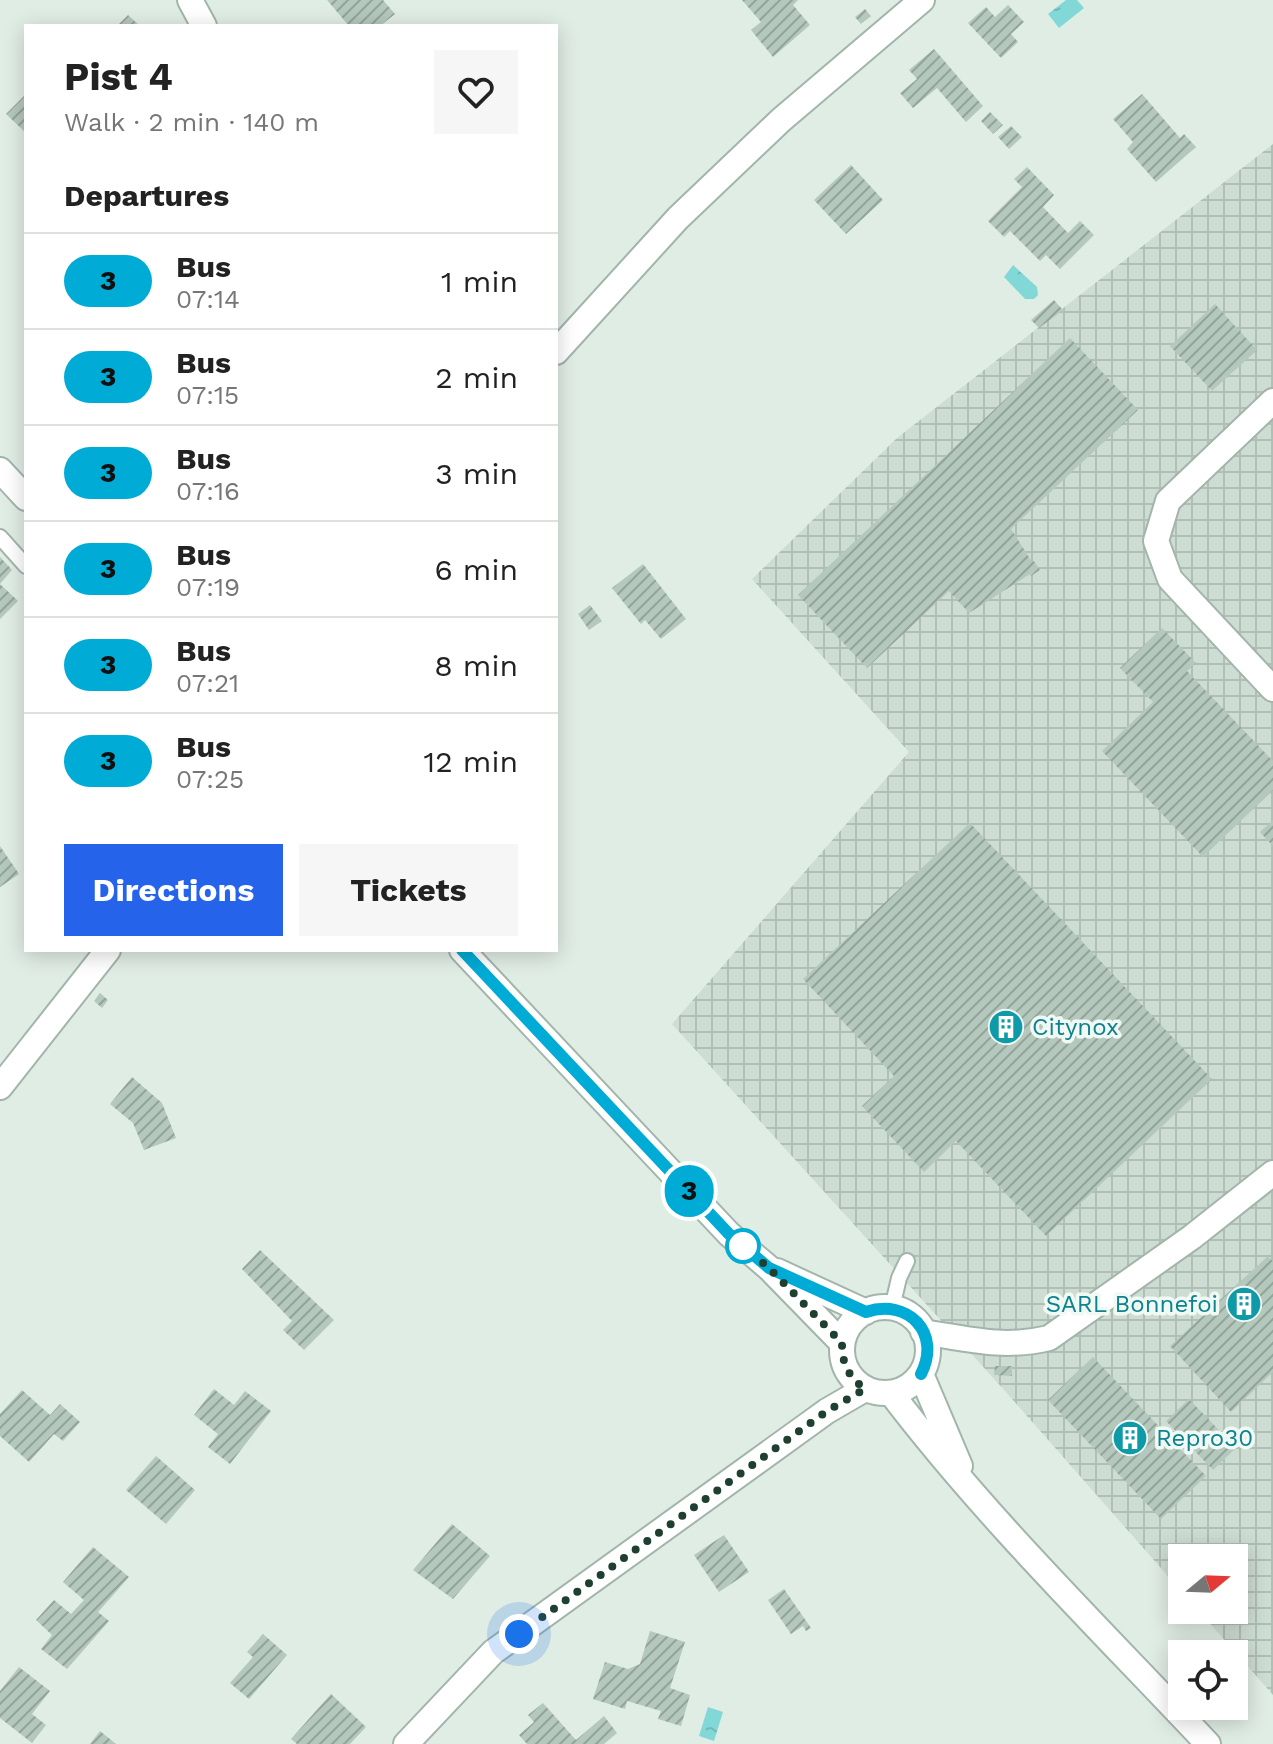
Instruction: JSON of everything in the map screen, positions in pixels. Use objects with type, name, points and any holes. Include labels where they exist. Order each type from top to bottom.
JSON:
[{"type":"street","points":[[190,0],[203,24]]},
{"type":"street","points":[[558,350],[678,218],[781,120],[922,0]]},
{"type":"street","points":[[1273,401],[1168,501],[1156,541],[1170,579],[1273,689]]},
{"type":"street","points":[[0,470],[24,496]]},
{"type":"street","points":[[0,1087],[106,952]]},
{"type":"street","points":[[464,952],[729,1234],[769,1268],[842,1343]]},
{"type":"street","points":[[923,1332],[991,1343],[1022,1344],[1049,1338],[1272,1177]]},
{"type":"street","points":[[769,1268],[866,1312]]},
{"type":"street","points":[[973,1493],[944,1433],[924,1366],[927,1344],[923,1332],[905,1312],[878,1308],[855,1320],[846,1331],[842,1343],[842,1357],[854,1381],[877,1393],[891,1393],[903,1390],[924,1366],[991,1343]]},
{"type":"street","points":[[406,1744],[493,1652],[814,1421],[865,1389]]},
{"type":"street","points":[[891,1393],[928,1442],[973,1493],[1208,1744]]},
{"type":"lane","points":[[0,537],[24,564]]},
{"type":"lane","points":[[892,1308],[899,1278],[907,1261]]},
{"type":"shaded area","points":[[1273,144],[1273,1695],[1248,1667],[1248,1640],[1224,1640],[1210,1624],[1248,1624],[1248,1544],[1168,1544],[1168,1576],[1005,1391],[672,1024],[909,752],[752,579],[897,438]]},
{"type":"water","points":[[1066,0],[1077,0],[1084,8],[1059,28],[1048,14]]},
{"type":"water","points":[[1013,265],[1037,287],[1038,295],[1034,299],[1025,299],[1004,277]]},
{"type":"water","points":[[708,1707],[723,1712],[714,1741],[699,1736]]},
{"type":"building","points":[[327,0],[383,0],[395,14],[382,24],[347,24]]},
{"type":"building","points":[[742,0],[798,0],[793,5],[810,25],[773,57],[751,30],[761,22]]},
{"type":"building","points":[[1008,5],[1024,22],[1011,34],[1018,42],[1001,58],[968,23],[986,7],[995,17]]},
{"type":"building","points":[[865,9],[871,16],[861,24],[855,17]]},
{"type":"building","points":[[128,15],[138,24],[119,24]]},
{"type":"building","points":[[934,49],[983,106],[966,122],[937,88],[913,108],[900,93],[917,79],[909,70]]},
{"type":"building","points":[[1142,94],[1180,138],[1184,134],[1196,147],[1156,182],[1127,149],[1133,142],[1113,119]]},
{"type":"building","points":[[24,96],[24,131],[6,114]]},
{"type":"building","points":[[990,112],[1003,125],[993,134],[981,121]]},
{"type":"building","points":[[1011,126],[1022,137],[1009,149],[998,137]]},
{"type":"building","points":[[851,165],[883,200],[846,234],[814,200]]},
{"type":"building","points":[[1027,167],[1054,195],[1043,207],[1068,233],[1080,221],[1094,235],[1060,269],[1046,255],[1040,261],[1010,231],[1004,237],[988,221],[1022,187],[1014,179]]},
{"type":"building","points":[[1054,300],[1063,310],[1039,328],[1031,320]]},
{"type":"building","points":[[1215,304],[1257,350],[1212,391],[1170,346]]},
{"type":"building","points":[[1070,338],[1138,410],[1011,529],[1040,570],[969,613],[949,591],[867,668],[798,595]]},
{"type":"building","points":[[0,557],[12,570],[0,584]]},
{"type":"building","points":[[643,564],[686,619],[661,639],[645,620],[641,624],[612,588]]},
{"type":"building","points":[[0,584],[18,601],[0,619]]},
{"type":"building","points":[[590,605],[602,621],[589,630],[578,614]]},
{"type":"building","points":[[1162,628],[1196,663],[1187,671],[1273,761],[1273,790],[1203,857],[1102,751],[1153,702],[1120,668]]},
{"type":"building","points":[[1273,820],[1273,846],[1260,832]]},
{"type":"building","name":"Citynox","points":[[970,823],[1212,1079],[1046,1236],[956,1141],[924,1172],[862,1106],[894,1076],[803,979]]},
{"type":"building","points":[[0,846],[19,874],[0,887]]},
{"type":"building","points":[[100,993],[108,1000],[102,1008],[94,1001]]},
{"type":"building","points":[[132,1077],[162,1103],[176,1138],[144,1150],[133,1123],[110,1104]]},
{"type":"building","points":[[260,1250],[334,1320],[304,1350],[283,1330],[292,1321],[242,1269]]},
{"type":"building","name":"SARL Bonnefoi","points":[[1268,1256],[1273,1262],[1273,1372],[1231,1412],[1170,1346]]},
{"type":"building","name":"Repro30","points":[[1093,1357],[1206,1476],[1161,1519],[1048,1400]]},
{"type":"building","points":[[995,1366],[1012,1366],[1012,1376],[994,1375]]},
{"type":"building","points":[[214,1389],[234,1405],[245,1391],[271,1411],[230,1464],[208,1447],[218,1434],[194,1415]]},
{"type":"building","points":[[22,1390],[50,1415],[60,1404],[80,1422],[63,1441],[54,1434],[29,1462],[0,1436],[0,1414]]},
{"type":"building","points":[[1189,1399],[1236,1448],[1213,1470],[1166,1421]]},
{"type":"building","points":[[156,1456],[195,1490],[166,1524],[126,1490]]},
{"type":"building","points":[[452,1524],[490,1556],[453,1599],[413,1570]]},
{"type":"building","points":[[724,1535],[749,1572],[719,1592],[694,1555]]},
{"type":"building","points":[[93,1547],[129,1577],[98,1612],[109,1621],[67,1669],[41,1649],[52,1635],[36,1620],[54,1600],[71,1614],[84,1600],[63,1582]]},
{"type":"building","points":[[784,1589],[811,1628],[806,1631],[803,1626],[791,1634],[768,1600]]},
{"type":"building","points":[[650,1631],[685,1642],[670,1688],[690,1695],[681,1726],[658,1719],[661,1711],[627,1701],[625,1709],[593,1699],[605,1662],[628,1669],[640,1664]]},
{"type":"building","points":[[263,1634],[287,1655],[249,1699],[230,1683],[253,1657],[247,1652]]},
{"type":"building","points":[[19,1667],[50,1691],[32,1714],[46,1725],[32,1743],[0,1718],[0,1691]]},
{"type":"building","points":[[331,1694],[366,1727],[350,1744],[297,1744],[291,1739]]},
{"type":"building","points":[[543,1703],[576,1740],[604,1716],[617,1733],[604,1744],[527,1744],[519,1735],[534,1722],[528,1715]]},
{"type":"building","points":[[100,1731],[116,1744],[90,1744]]},
{"type":"bus line","name":"3","points":[[464,952],[729,1234],[769,1268],[866,1312],[892,1308],[905,1312],[915,1321],[927,1344],[927,1358],[921,1374]]},
{"type":"place","name":"Citynox","points":[[1006,1027]]},
{"type":"place","name":"SARL Bonnefoi","points":[[1244,1304]]},
{"type":"place","name":"Repro30","points":[[1130,1438]]},
{"type":"route","points":[[519,1634],[827,1411],[865,1389],[854,1381],[846,1369],[842,1343],[769,1268],[743,1246]]}]
